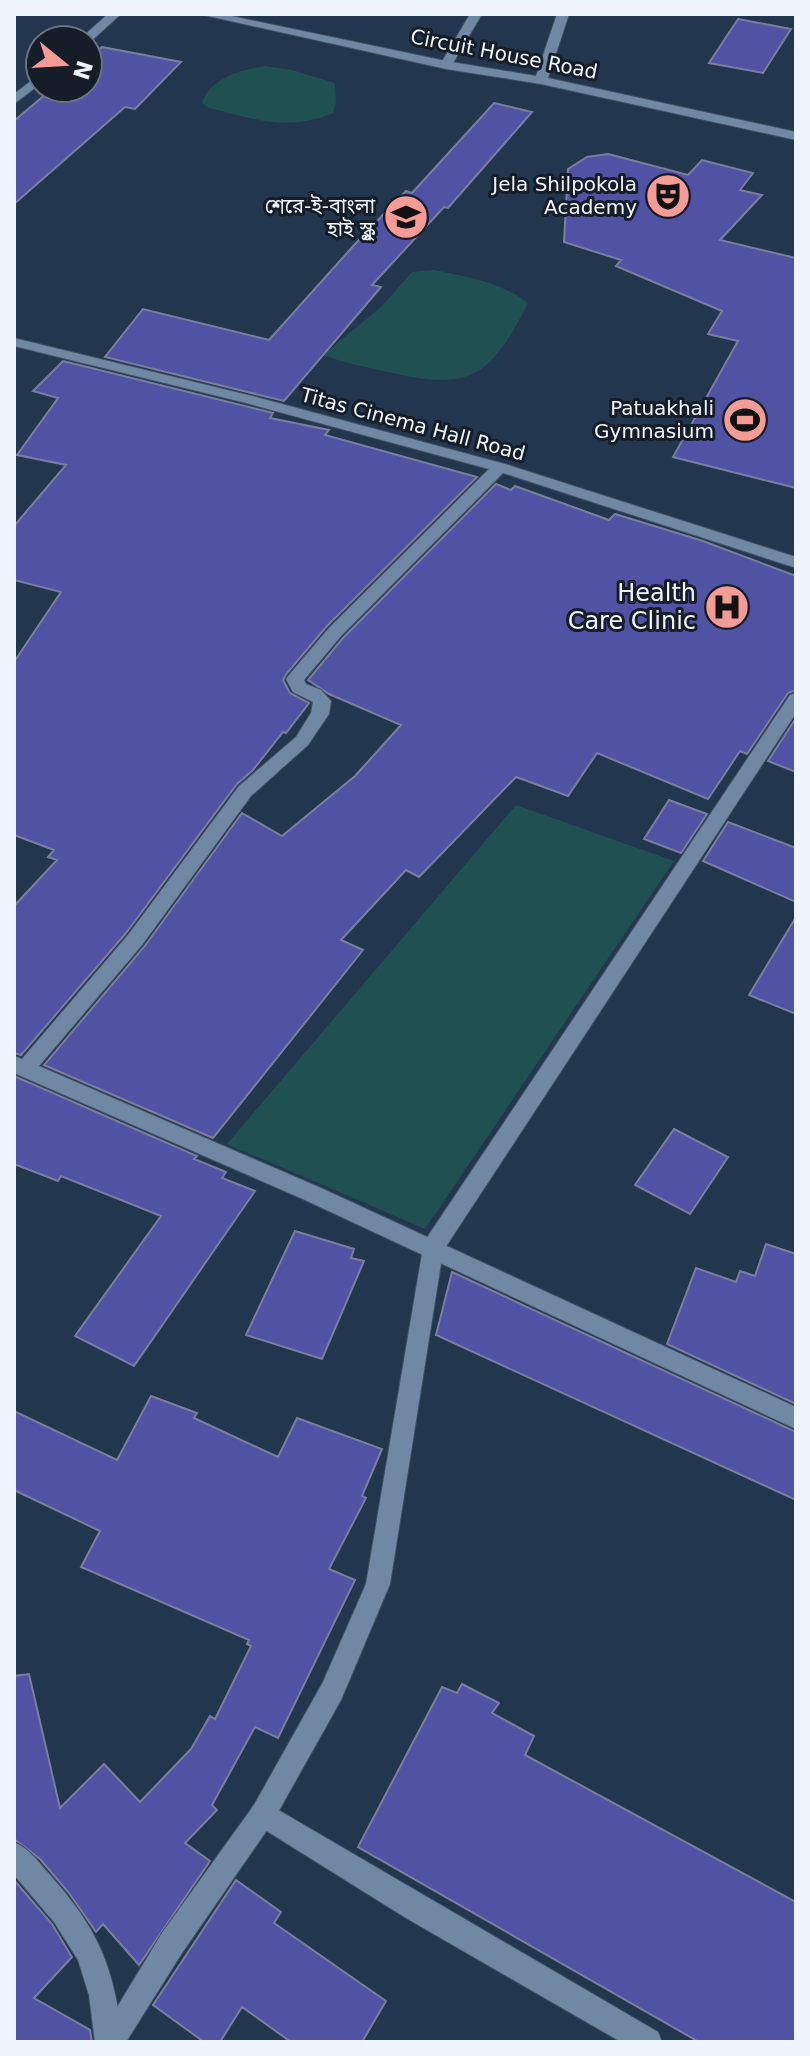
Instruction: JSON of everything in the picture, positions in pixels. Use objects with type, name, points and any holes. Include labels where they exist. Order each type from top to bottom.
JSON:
[{"type":"street","name":"Circuit House Road","points":[[205,14],[446,65],[541,80],[796,136]]},
{"type":"street","points":[[446,65],[476,14]]},
{"type":"street","points":[[541,80],[563,14]]},
{"type":"street","name":"Titas Cinema Hall Road","points":[[14,342],[251,400],[500,467],[796,563]]},
{"type":"street","points":[[500,467],[335,632],[295,679],[299,688],[315,694],[322,701],[320,714],[302,741],[245,791],[135,940],[19,1066],[313,1194],[796,1418]]},
{"type":"street","points":[[109,2042],[172,1943],[263,1814],[332,1691],[378,1584],[432,1249],[796,699]]},
{"type":"street","points":[[263,1814],[416,1908],[648,2042]]},
{"type":"street","points":[[14,1855],[37,1879],[89,1950],[103,1995],[109,2042]]},
{"type":"shaded area","points":[[264,66],[292,70],[335,83],[333,113],[301,122],[271,122],[209,108],[202,103],[219,81]]},
{"type":"shaded area","points":[[434,270],[496,285],[528,303],[515,328],[490,362],[476,372],[440,380],[388,372],[323,355],[383,305],[412,272]]},
{"type":"shaded area","points":[[516,805],[674,861],[425,1229],[227,1144]]},
{"type":"building","points":[[738,19],[791,29],[763,73],[709,63]]},
{"type":"building","points":[[104,47],[181,62],[135,109],[125,107],[14,204],[14,121],[34,104],[104,104]]},
{"type":"building","points":[[494,103],[532,112],[448,208],[444,207],[372,285],[381,287],[284,401],[105,357],[143,309],[269,340],[356,243],[406,191],[412,193]]},
{"type":"building","points":[[608,154],[688,175],[702,160],[753,173],[740,190],[762,195],[720,240],[796,258],[796,488],[673,457],[738,341],[708,334],[722,311],[616,266],[621,260],[564,242],[568,169],[587,157]]},
{"type":"building","points":[[63,361],[273,413],[270,418],[329,430],[325,435],[477,477],[327,626],[287,673],[283,680],[290,693],[309,703],[286,733],[283,732],[253,770],[237,784],[126,933],[21,1055],[14,1053],[14,906],[57,860],[48,857],[54,850],[14,835],[14,662],[61,592],[14,580],[14,526],[66,465],[17,455],[58,398],[33,391]]},
{"type":"building","points":[[496,484],[511,490],[515,486],[609,520],[615,514],[703,541],[796,576],[796,690],[788,693],[747,754],[740,751],[708,799],[597,753],[568,796],[516,777],[419,877],[406,870],[341,940],[363,950],[213,1138],[44,1065],[144,947],[242,813],[282,836],[355,776],[401,725],[329,694],[308,680],[343,638]]},
{"type":"building","points":[[796,718],[796,772],[768,761]]},
{"type":"building","points":[[669,800],[707,814],[681,853],[644,839]]},
{"type":"building","points":[[728,822],[796,848],[796,902],[703,861]]},
{"type":"building","points":[[796,917],[796,1014],[749,995]]},
{"type":"building","points":[[14,1076],[197,1156],[194,1159],[226,1172],[222,1178],[255,1191],[134,1366],[75,1336],[161,1216],[61,1176],[58,1181],[14,1164]]},
{"type":"building","points":[[674,1129],[728,1157],[690,1214],[635,1185]]},
{"type":"building","points":[[295,1231],[354,1249],[351,1258],[364,1261],[322,1359],[246,1335]]},
{"type":"building","points":[[766,1244],[796,1254],[796,1404],[667,1344],[696,1268],[736,1282],[740,1271],[755,1276]]},
{"type":"building","points":[[452,1272],[796,1432],[796,1500],[436,1335]]},
{"type":"building","points":[[151,1396],[197,1413],[194,1418],[278,1457],[297,1418],[382,1449],[362,1496],[366,1498],[329,1569],[355,1580],[278,1738],[255,1727],[212,1805],[217,1810],[185,1843],[210,1861],[139,1965],[103,1924],[96,1932],[40,1859],[14,1839],[14,1676],[29,1674],[60,1808],[104,1764],[140,1802],[191,1749],[210,1716],[215,1719],[251,1646],[247,1644],[249,1640],[81,1567],[100,1531],[14,1490],[14,1411],[117,1460]]},
{"type":"building","points":[[462,1684],[499,1703],[492,1713],[534,1736],[525,1755],[796,1902],[796,2042],[699,2042],[358,1847],[442,1687],[457,1693]]},
{"type":"building","points":[[14,1880],[52,1924],[72,1957],[34,1998],[90,2030],[92,2042],[14,2042]]},
{"type":"building","points":[[236,1880],[281,1912],[274,1923],[386,2001],[362,2042],[291,2042],[242,2007],[220,2042],[204,2042],[153,2005]]},
{"type":"place","name":"Jela Shilpokola Academy","points":[[668,196]]},
{"type":"place","name":"শেরে-ই-বাংলা হাই স্কুল","points":[[406,217]]},
{"type":"place","name":"Patuakhali Gymnasium","points":[[745,420]]},
{"type":"place","name":"Health Care Clinic","points":[[727,607]]}]
